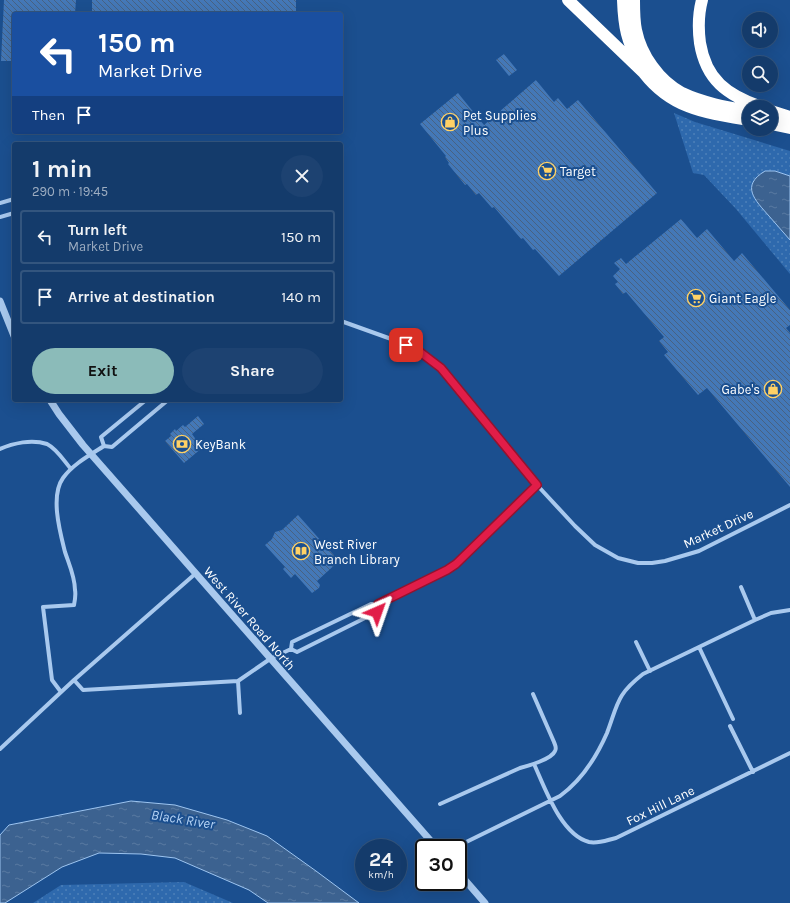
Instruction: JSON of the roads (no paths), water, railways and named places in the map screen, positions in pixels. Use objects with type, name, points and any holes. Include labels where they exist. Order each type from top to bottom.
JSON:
[{"type":"highway","points":[[568,0],[668,97],[684,105],[706,112],[742,119]]},
{"type":"highway","points":[[623,0],[623,18],[626,35],[644,73]]},
{"type":"highway","points":[[634,0],[636,30],[640,45],[660,76],[680,92],[705,102],[742,110]]},
{"type":"highway","points":[[702,0],[698,22],[705,64],[710,73],[721,86],[743,100]]},
{"type":"highway","points":[[778,114],[790,118]]},
{"type":"highway","points":[[778,116],[790,118]]},
{"type":"highway","points":[[778,125],[790,128]]},
{"type":"street","points":[[0,203],[12,200]]},
{"type":"street","points":[[0,217],[12,214]]},
{"type":"street","points":[[0,300],[12,331]]},
{"type":"street","name":"Market Drive","points":[[343,322],[394,340],[418,351],[441,368],[537,485],[595,545],[618,558],[638,563],[652,563],[665,561],[699,551],[790,505]]},
{"type":"street","name":"West River Road North","points":[[51,402],[91,455],[429,839]]},
{"type":"street","points":[[104,446],[101,437],[144,402]]},
{"type":"street","points":[[61,692],[52,680],[43,607],[74,605],[76,590],[65,552],[56,503],[58,488],[63,478],[71,469],[104,446],[112,447],[166,402]]},
{"type":"street","points":[[0,449],[26,442],[46,444],[60,455],[71,469]]},
{"type":"street","points":[[291,649],[292,642],[371,604],[378,604],[447,570],[456,564],[537,485]]},
{"type":"street","points":[[0,748],[74,680],[195,574]]},
{"type":"street","points":[[741,588],[755,620]]},
{"type":"street","points":[[291,649],[297,652],[377,612],[378,604]]},
{"type":"street","points":[[467,842],[551,801],[570,789],[584,774],[592,762],[606,733],[619,700],[634,681],[650,671],[755,620],[771,613],[790,610]]},
{"type":"street","points":[[636,642],[650,671]]},
{"type":"street","points":[[699,647],[733,719]]},
{"type":"street","points":[[74,680],[83,690],[238,681],[270,659],[291,649]]},
{"type":"street","points":[[238,681],[240,713]]},
{"type":"street","points":[[440,804],[520,768],[550,757],[554,753],[556,748],[554,742],[533,694]]},
{"type":"street","points":[[730,726],[753,772]]},
{"type":"street","name":"Fox Hill Lane","points":[[534,764],[551,801],[560,817],[572,833],[590,843],[598,843],[616,838],[790,754]]},
{"type":"street","points":[[467,882],[485,903]]},
{"type":"water","points":[[765,171],[775,171],[790,176],[790,240],[759,204],[752,193],[753,182]]},
{"type":"water","name":"Black River","points":[[131,801],[175,805],[227,820],[267,836],[359,903],[268,903],[249,890],[175,858],[141,854],[99,853],[62,867],[5,903],[0,903],[0,835],[9,825]]},
{"type":"place","name":"Pet Supplies Plus","points":[[450,122]]},
{"type":"place","name":"Target","points":[[547,171]]},
{"type":"place","name":"Giant Eagle","points":[[696,298]]},
{"type":"place","name":"Gabe's","points":[[773,389]]},
{"type":"place","name":"KeyBank","points":[[182,444]]},
{"type":"place","name":"West River Branch Library","points":[[301,551]]}]
